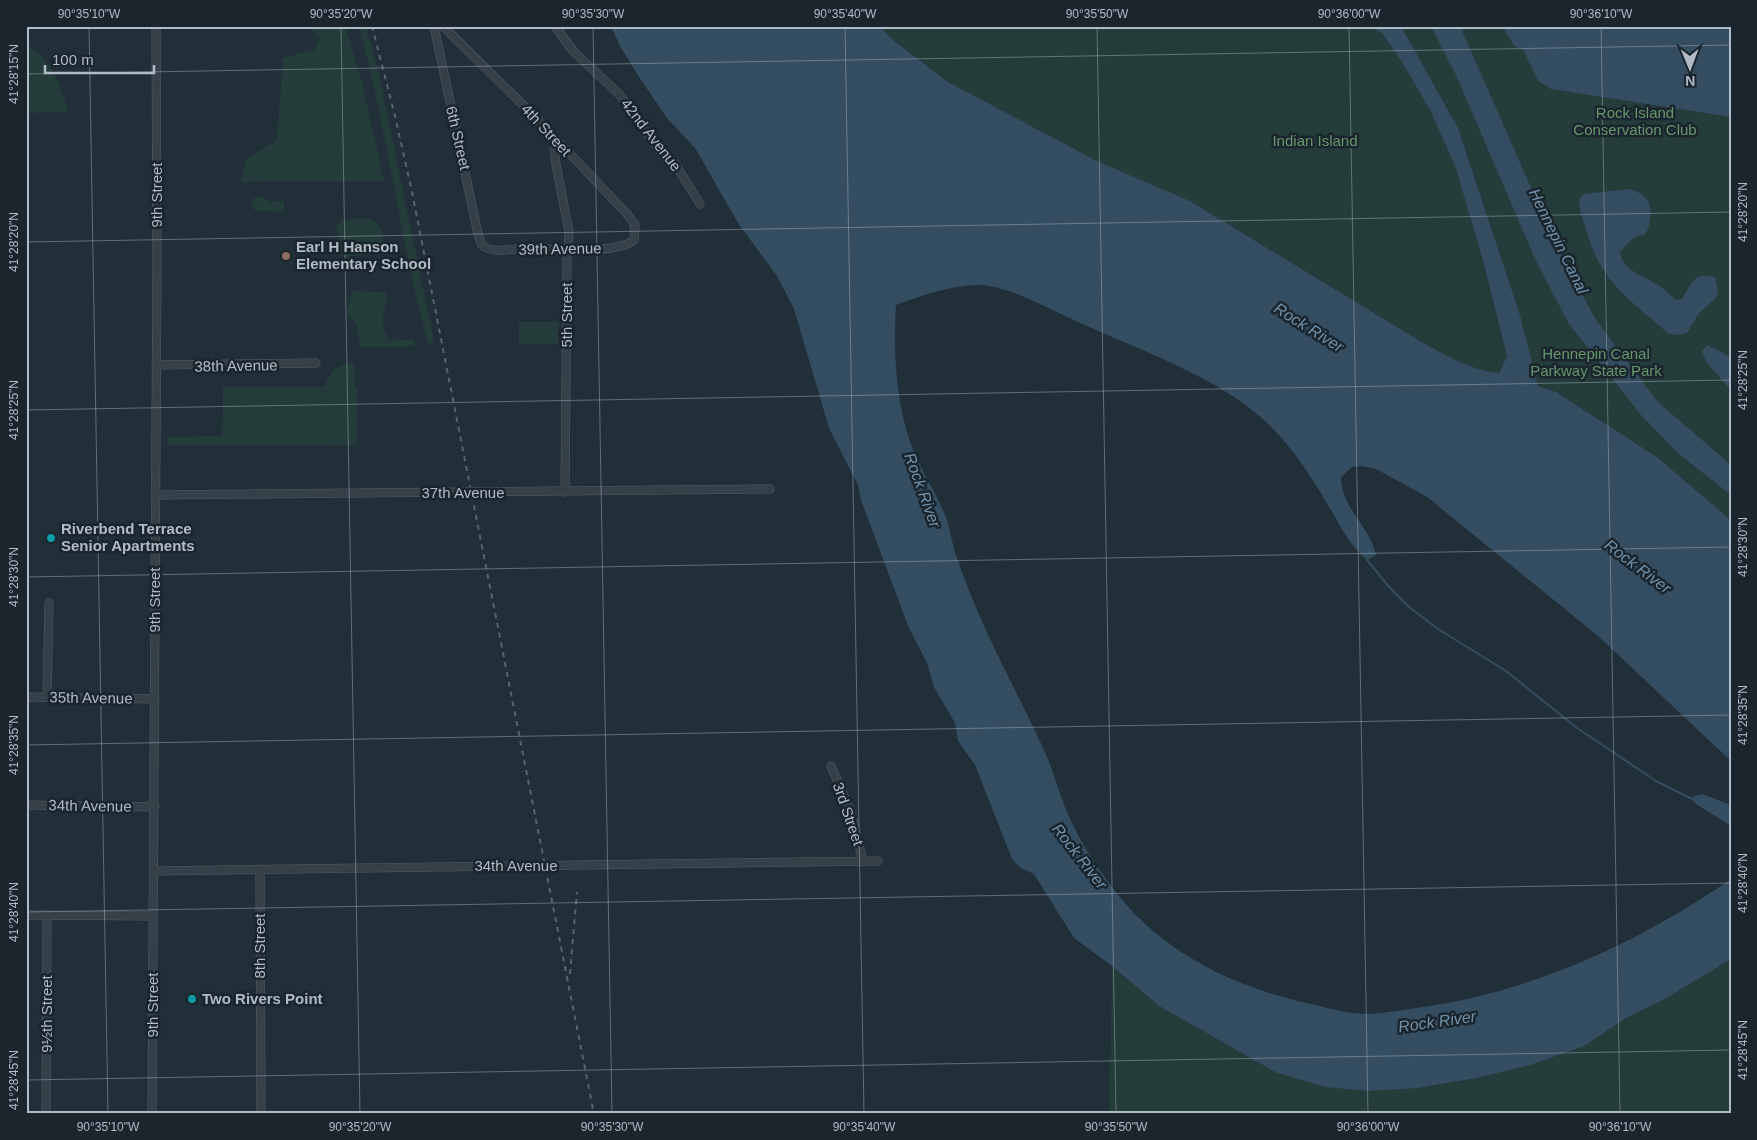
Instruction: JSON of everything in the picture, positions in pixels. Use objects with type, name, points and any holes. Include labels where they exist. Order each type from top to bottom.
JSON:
[{"type":"street","name":"9th Street","points":[[152,1114],[155,807],[156,26]]},
{"type":"street","name":"6th Street","points":[[434,26],[478,234],[485,248]]},
{"type":"street","name":"4th Street","points":[[444,26],[632,221],[636,231],[634,240]]},
{"type":"street","name":"42nd Avenue","points":[[555,26],[579,57],[619,94],[664,157],[674,162],[700,204]]},
{"type":"street","name":"5th Street","points":[[555,140],[555,158],[569,232],[565,492]]},
{"type":"street","name":"39th Avenue","points":[[485,248],[494,250],[528,248],[568,250],[618,247],[634,240]]},
{"type":"street","name":"38th Avenue","points":[[156,365],[316,363]]},
{"type":"street","name":"37th Avenue","points":[[155,495],[770,489]]},
{"type":"street","points":[[47,697],[49,603]]},
{"type":"street","name":"35th Avenue","points":[[26,697],[155,699]]},
{"type":"street","name":"3rd Street","points":[[832,766],[850,812],[863,862]]},
{"type":"street","name":"34th Avenue","points":[[26,805],[155,807]]},
{"type":"street","name":"34th Avenue","points":[[154,871],[878,862]]},
{"type":"street","name":"8th Street","points":[[260,869],[261,1114]]},
{"type":"street","points":[[26,915],[154,916]]},
{"type":"street","name":"9½th Street","points":[[46,1114],[47,915]]},
{"type":"green space","points":[[276,26],[345,26],[363,85],[384,181],[240,182],[246,159],[277,140],[283,58],[315,50],[320,38],[309,27]]},
{"type":"green space","points":[[359,26],[366,26],[379,74],[434,341],[428,345],[409,266],[378,105]]},
{"type":"green space","name":"Indian Island","points":[[879,26],[1370,26],[1382,33],[1402,62],[1430,110],[1455,166],[1482,257],[1507,356],[1499,373],[1469,366],[1443,354],[1190,201],[1097,161],[948,82],[893,40]]},
{"type":"green space","points":[[1401,26],[1731,26],[1731,520],[1657,457],[1556,392],[1538,386],[1520,315],[1458,128]]},
{"type":"green space","points":[[26,44],[42,57],[54,74],[63,93],[67,112],[26,113]]},
{"type":"green space","points":[[260,196],[271,202],[284,201],[284,212],[254,210],[251,200]]},
{"type":"green space","points":[[360,217],[373,220],[383,232],[382,254],[347,257],[340,254],[337,225],[342,221]]},
{"type":"green space","points":[[352,291],[386,292],[386,304],[382,323],[388,339],[413,340],[416,346],[360,347],[357,326],[347,314]]},
{"type":"green space","points":[[519,322],[558,322],[558,344],[519,344]]},
{"type":"green space","points":[[354,363],[354,386],[357,386],[357,444],[352,444],[351,446],[167,445],[168,437],[222,436],[223,387],[324,387],[335,369]]},
{"type":"green space","points":[[1731,959],[1731,1114],[1109,1113],[1112,966],[1159,1006],[1275,1072],[1419,1088],[1477,1078],[1530,1065],[1665,999]]},
{"type":"water","name":"Rock River","points":[[611,26],[879,26],[893,40],[948,82],[1097,161],[1190,201],[1443,354],[1470,366],[1499,373],[1507,356],[1482,257],[1455,166],[1430,110],[1402,62],[1382,33],[1370,26],[1401,26],[1458,128],[1520,315],[1538,386],[1556,392],[1657,457],[1731,520],[1731,761],[1598,636],[1427,497],[1376,469],[1362,466],[1352,467],[1341,477],[1342,488],[1350,508],[1373,545],[1376,555],[1367,560],[1350,541],[1300,461],[1274,430],[1246,405],[1201,377],[1017,294],[991,286],[969,285],[937,291],[896,305],[895,344],[898,384],[905,424],[911,443],[947,520],[955,552],[979,614],[1042,747],[1074,828],[1111,886],[1130,909],[1175,948],[1226,977],[1282,997],[1348,1012],[1363,1014],[1381,1013],[1458,1001],[1500,991],[1541,978],[1620,944],[1695,903],[1731,879],[1731,959],[1665,999],[1626,1018],[1584,1046],[1530,1065],[1477,1078],[1418,1088],[1369,1091],[1325,1087],[1275,1072],[1159,1006],[1112,966],[1074,938],[1034,874],[1021,868],[1012,859],[975,765],[958,741],[955,723],[934,687],[927,663],[908,626],[861,500],[858,485],[829,428],[794,309],[777,276],[738,223],[695,148],[667,118],[620,46]]},
{"type":"water","points":[[1431,26],[1460,26],[1557,247],[1596,320],[1658,402],[1731,465],[1731,495],[1679,454],[1641,415],[1569,324],[1536,261],[1456,75]]},
{"type":"water","points":[[1502,26],[1731,26],[1731,117],[1551,89],[1538,81],[1523,49],[1515,47]]},
{"type":"water","points":[[1634,190],[1646,199],[1651,213],[1649,227],[1645,234],[1635,237],[1620,252],[1625,264],[1676,300],[1682,299],[1691,283],[1698,277],[1715,277],[1718,291],[1716,298],[1699,313],[1687,333],[1680,335],[1669,334],[1628,299],[1607,275],[1591,245],[1579,199],[1584,194]]},
{"type":"water","points":[[1707,345],[1731,357],[1731,390],[1707,363],[1702,352]]},
{"type":"water","points":[[1702,794],[1731,805],[1731,826],[1696,804],[1692,799],[1694,796]]},
{"type":"waterway","points":[[1367,560],[1389,587],[1409,607],[1438,629],[1506,671],[1577,728],[1656,781],[1692,799]]},
{"type":"railway","points":[[372,26],[412,192],[594,1114]]},
{"type":"railway","points":[[570,974],[577,892]]},
{"type":"place","name":"Earl H Hanson Elementary School","points":[[286,256]]},
{"type":"place","name":"Riverbend Terrace Senior Apartments","points":[[51,538]]},
{"type":"place","name":"Two Rivers Point","points":[[192,999]]},
{"type":"park label","name":"Rock Island Conservation Club","points":[[1635,122]]},
{"type":"park label","name":"Hennepin Canal Parkway State Park","points":[[1596,362]]},
{"type":"water label","name":"Hennepin Canal","points":[[1559,241]]}]
